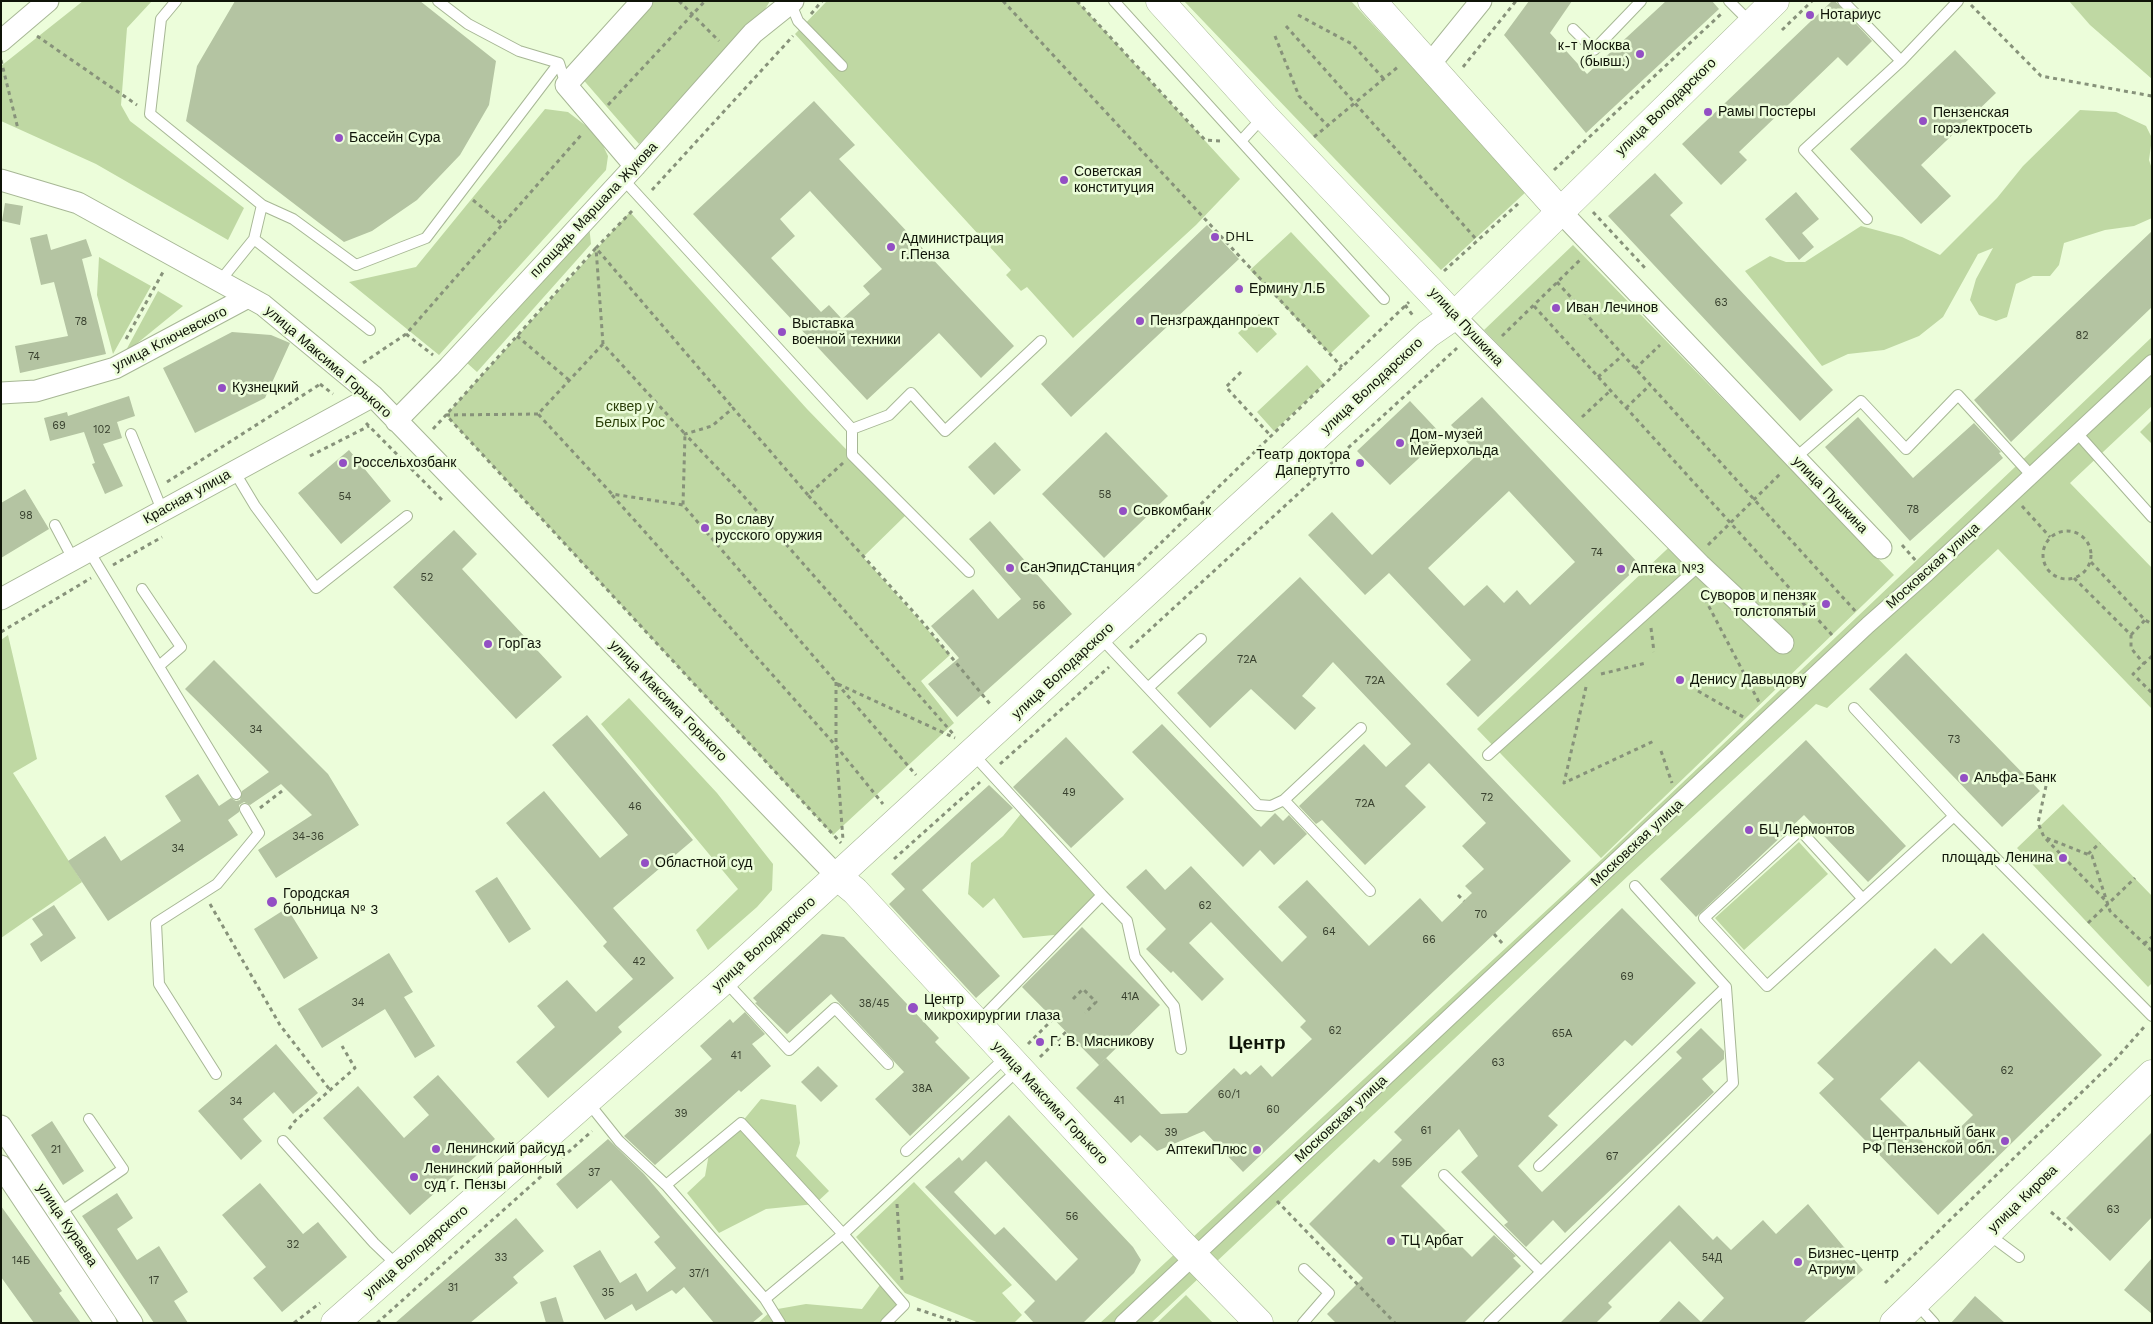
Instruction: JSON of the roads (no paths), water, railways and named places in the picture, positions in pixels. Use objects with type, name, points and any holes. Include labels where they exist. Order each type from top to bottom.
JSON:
[{"type":"main road","name":"улица Пушкина","points":[[1160,1],[1264,116],[1463,325]]},
{"type":"main road","name":"улица Пушкина","points":[[1372,1],[1418,62],[1569,219]]},
{"type":"main road","name":"улица Володарского","points":[[335,1323],[838,877],[968,753],[1100,637],[1428,334],[1463,325],[1569,219],[1751,24],[1775,1]]},
{"type":"main road","name":"улица Максима Горького","points":[[838,877],[855,892],[976,1024],[1023,1057],[1195,1255],[1259,1323]]},
{"type":"main road","name":"улица Кирова","points":[[1894,1323],[2151,1077]]},
{"type":"street","points":[[11,31],[48,1]]},
{"type":"street","points":[[629,172],[594,120],[566,85],[642,1]]},
{"type":"street","points":[[1418,62],[1481,1]]},
{"type":"street","name":"площадь Маршала Жукова","points":[[396,421],[449,367],[629,172],[753,33],[792,3]]},
{"type":"street","name":"улица Максима Горького","points":[[1,180],[78,203],[263,305],[373,396],[838,877]]},
{"type":"street","name":"улица Пушкина","points":[[1569,219],[1794,459],[1881,548]]},
{"type":"street","name":"улица Ключевского","points":[[1,393],[36,392],[116,368],[248,297]]},
{"type":"street","name":"улица Пушкина","points":[[1463,325],[1697,562],[1783,643]]},
{"type":"street","name":"Московская улица","points":[[1123,1323],[1763,726],[1843,648],[2152,363]]},
{"type":"street","name":"Красная улица","points":[[1,599],[373,396]]},
{"type":"street","name":"улица Кураева","points":[[1,1126],[132,1323]]},
{"type":"street","name":"улица Кураева","points":[[1,1166],[106,1323]]},
{"type":"lane","points":[[176,1],[160,19],[150,114],[262,205],[293,220],[356,266],[426,238],[559,63]]},
{"type":"lane","points":[[438,1],[468,24],[519,51],[559,63]]},
{"type":"lane","points":[[1114,1],[1384,299]]},
{"type":"lane","points":[[1573,29],[1594,50],[1641,1]]},
{"type":"lane","points":[[1843,1],[1901,62]]},
{"type":"lane","points":[[1867,219],[1804,150],[1901,62],[1958,1]]},
{"type":"lane","points":[[792,3],[802,25],[842,66]]},
{"type":"lane","points":[[1730,3],[1751,24]]},
{"type":"lane","points":[[559,63],[566,85]]},
{"type":"lane","points":[[1240,141],[1264,116]]},
{"type":"lane","points":[[629,172],[642,200],[852,429],[852,455],[969,572]]},
{"type":"lane","points":[[220,282],[254,239],[262,205]]},
{"type":"lane","points":[[254,239],[370,330]]},
{"type":"lane","points":[[852,429],[889,415],[911,393],[945,431],[1041,341]]},
{"type":"lane","points":[[1794,459],[1862,401],[1906,449],[1958,395],[2031,475]]},
{"type":"lane","points":[[2077,433],[2152,517]]},
{"type":"lane","points":[[131,434],[162,510]]},
{"type":"lane","points":[[234,471],[255,506],[316,588],[407,516]]},
{"type":"lane","points":[[56,526],[81,555],[102,572],[236,794]]},
{"type":"lane","points":[[1488,755],[1594,660],[1697,562]]},
{"type":"lane","points":[[142,589],[181,647],[159,666]]},
{"type":"lane","points":[[1100,637],[1258,805],[1271,806],[1284,800],[1361,728]]},
{"type":"lane","points":[[1148,688],[1201,639]]},
{"type":"lane","points":[[1854,708],[1954,816],[2152,1018]]},
{"type":"lane","points":[[968,753],[1127,921],[1134,957],[1174,1006],[1181,1049]]},
{"type":"lane","points":[[1284,800],[1370,892]]},
{"type":"lane","points":[[216,1074],[159,984],[156,923],[217,884],[259,833],[247,813]]},
{"type":"lane","points":[[1862,898],[1800,830],[1704,918],[1767,986],[1954,816]]},
{"type":"lane","points":[[1489,1323],[1733,1083],[1726,987],[1635,886]]},
{"type":"lane","points":[[976,1024],[1102,895]]},
{"type":"lane","points":[[724,980],[789,1050],[835,1008],[888,1064]]},
{"type":"lane","points":[[1538,1166],[1726,987]]},
{"type":"lane","points":[[906,1151],[1023,1057]]},
{"type":"lane","points":[[766,1299],[843,1234],[896,1184],[1023,1057]]},
{"type":"lane","points":[[587,1101],[619,1141],[666,1185],[766,1299],[780,1323]]},
{"type":"lane","points":[[59,1213],[124,1169],[88,1119]]},
{"type":"lane","points":[[666,1185],[741,1123],[843,1234],[904,1305],[886,1323]]},
{"type":"lane","points":[[282,1141],[374,1243],[399,1266]]},
{"type":"lane","points":[[1444,1174],[1541,1272]]},
{"type":"lane","points":[[1987,1234],[2019,1257]]},
{"type":"lane","points":[[1303,1323],[1329,1293],[1304,1269]]},
{"type":"lane","points":[[1916,1303],[1934,1323]]},
{"type":"place","name":"Нотариус","points":[[1810,15]]},
{"type":"place","name":"к-т Москва (бывш.)","points":[[1640,54]]},
{"type":"place","name":"Рамы Постеры","points":[[1708,112]]},
{"type":"place","name":"Пензенская горэлектросеть","points":[[1923,121]]},
{"type":"place","name":"Бассейн Сура","points":[[339,138]]},
{"type":"place","name":"Советская конституция","points":[[1064,180]]},
{"type":"place","name":"DHL","points":[[1215,237]]},
{"type":"place","name":"Администрация г.Пенза","points":[[891,247]]},
{"type":"place","name":"Ермину Л.Б","points":[[1239,289]]},
{"type":"place","name":"Иван Лечинов","points":[[1556,308]]},
{"type":"place","name":"Пензгражданпроект","points":[[1140,321]]},
{"type":"place","name":"Выставка военной техники","points":[[782,332]]},
{"type":"place","name":"Кузнецкий","points":[[222,388]]},
{"type":"place","name":"Дом-музей Мейерхольда","points":[[1400,443]]},
{"type":"place","name":"Россельхозбанк","points":[[343,463]]},
{"type":"place","name":"Театр доктора Дапертутто","points":[[1360,463]]},
{"type":"place","name":"Совкомбанк","points":[[1123,511]]},
{"type":"place","name":"Во славу русского оружия","points":[[705,528]]},
{"type":"place","name":"СанЭпидСтанция","points":[[1010,568]]},
{"type":"place","name":"Аптека №3","points":[[1621,569]]},
{"type":"place","name":"Суворов и пензяк толстопятый","points":[[1826,604]]},
{"type":"place","name":"ГорГаз","points":[[488,644]]},
{"type":"place","name":"Денису Давыдову","points":[[1680,680]]},
{"type":"place","name":"Альфа-Банк","points":[[1964,778]]},
{"type":"place","name":"БЦ Лермонтов","points":[[1749,830]]},
{"type":"place","name":"площадь Ленина","points":[[2063,858]]},
{"type":"place","name":"Областной суд","points":[[645,863]]},
{"type":"place","name":"Городская больница № 3","points":[[272,902]]},
{"type":"place","name":"Центр микрохирургии глаза","points":[[913,1008]]},
{"type":"place","name":"Г. В. Мясникову","points":[[1040,1042]]},
{"type":"place","name":"Центральный банк РФ Пензенской обл.","points":[[2005,1141]]},
{"type":"place","name":"Ленинский райсуд","points":[[436,1149]]},
{"type":"place","name":"АптекиПлюс","points":[[1257,1150]]},
{"type":"place","name":"Ленинский районный суд г. Пензы","points":[[414,1177]]},
{"type":"place","name":"ТЦ Арбат","points":[[1391,1241]]},
{"type":"place","name":"Бизнес-центр Атриум","points":[[1798,1262]]},
{"type":"district","name":"Центр","points":[[1257,1043]]},
{"type":"park label","name":"сквер у Белых Рос","points":[[630,416]]}]
